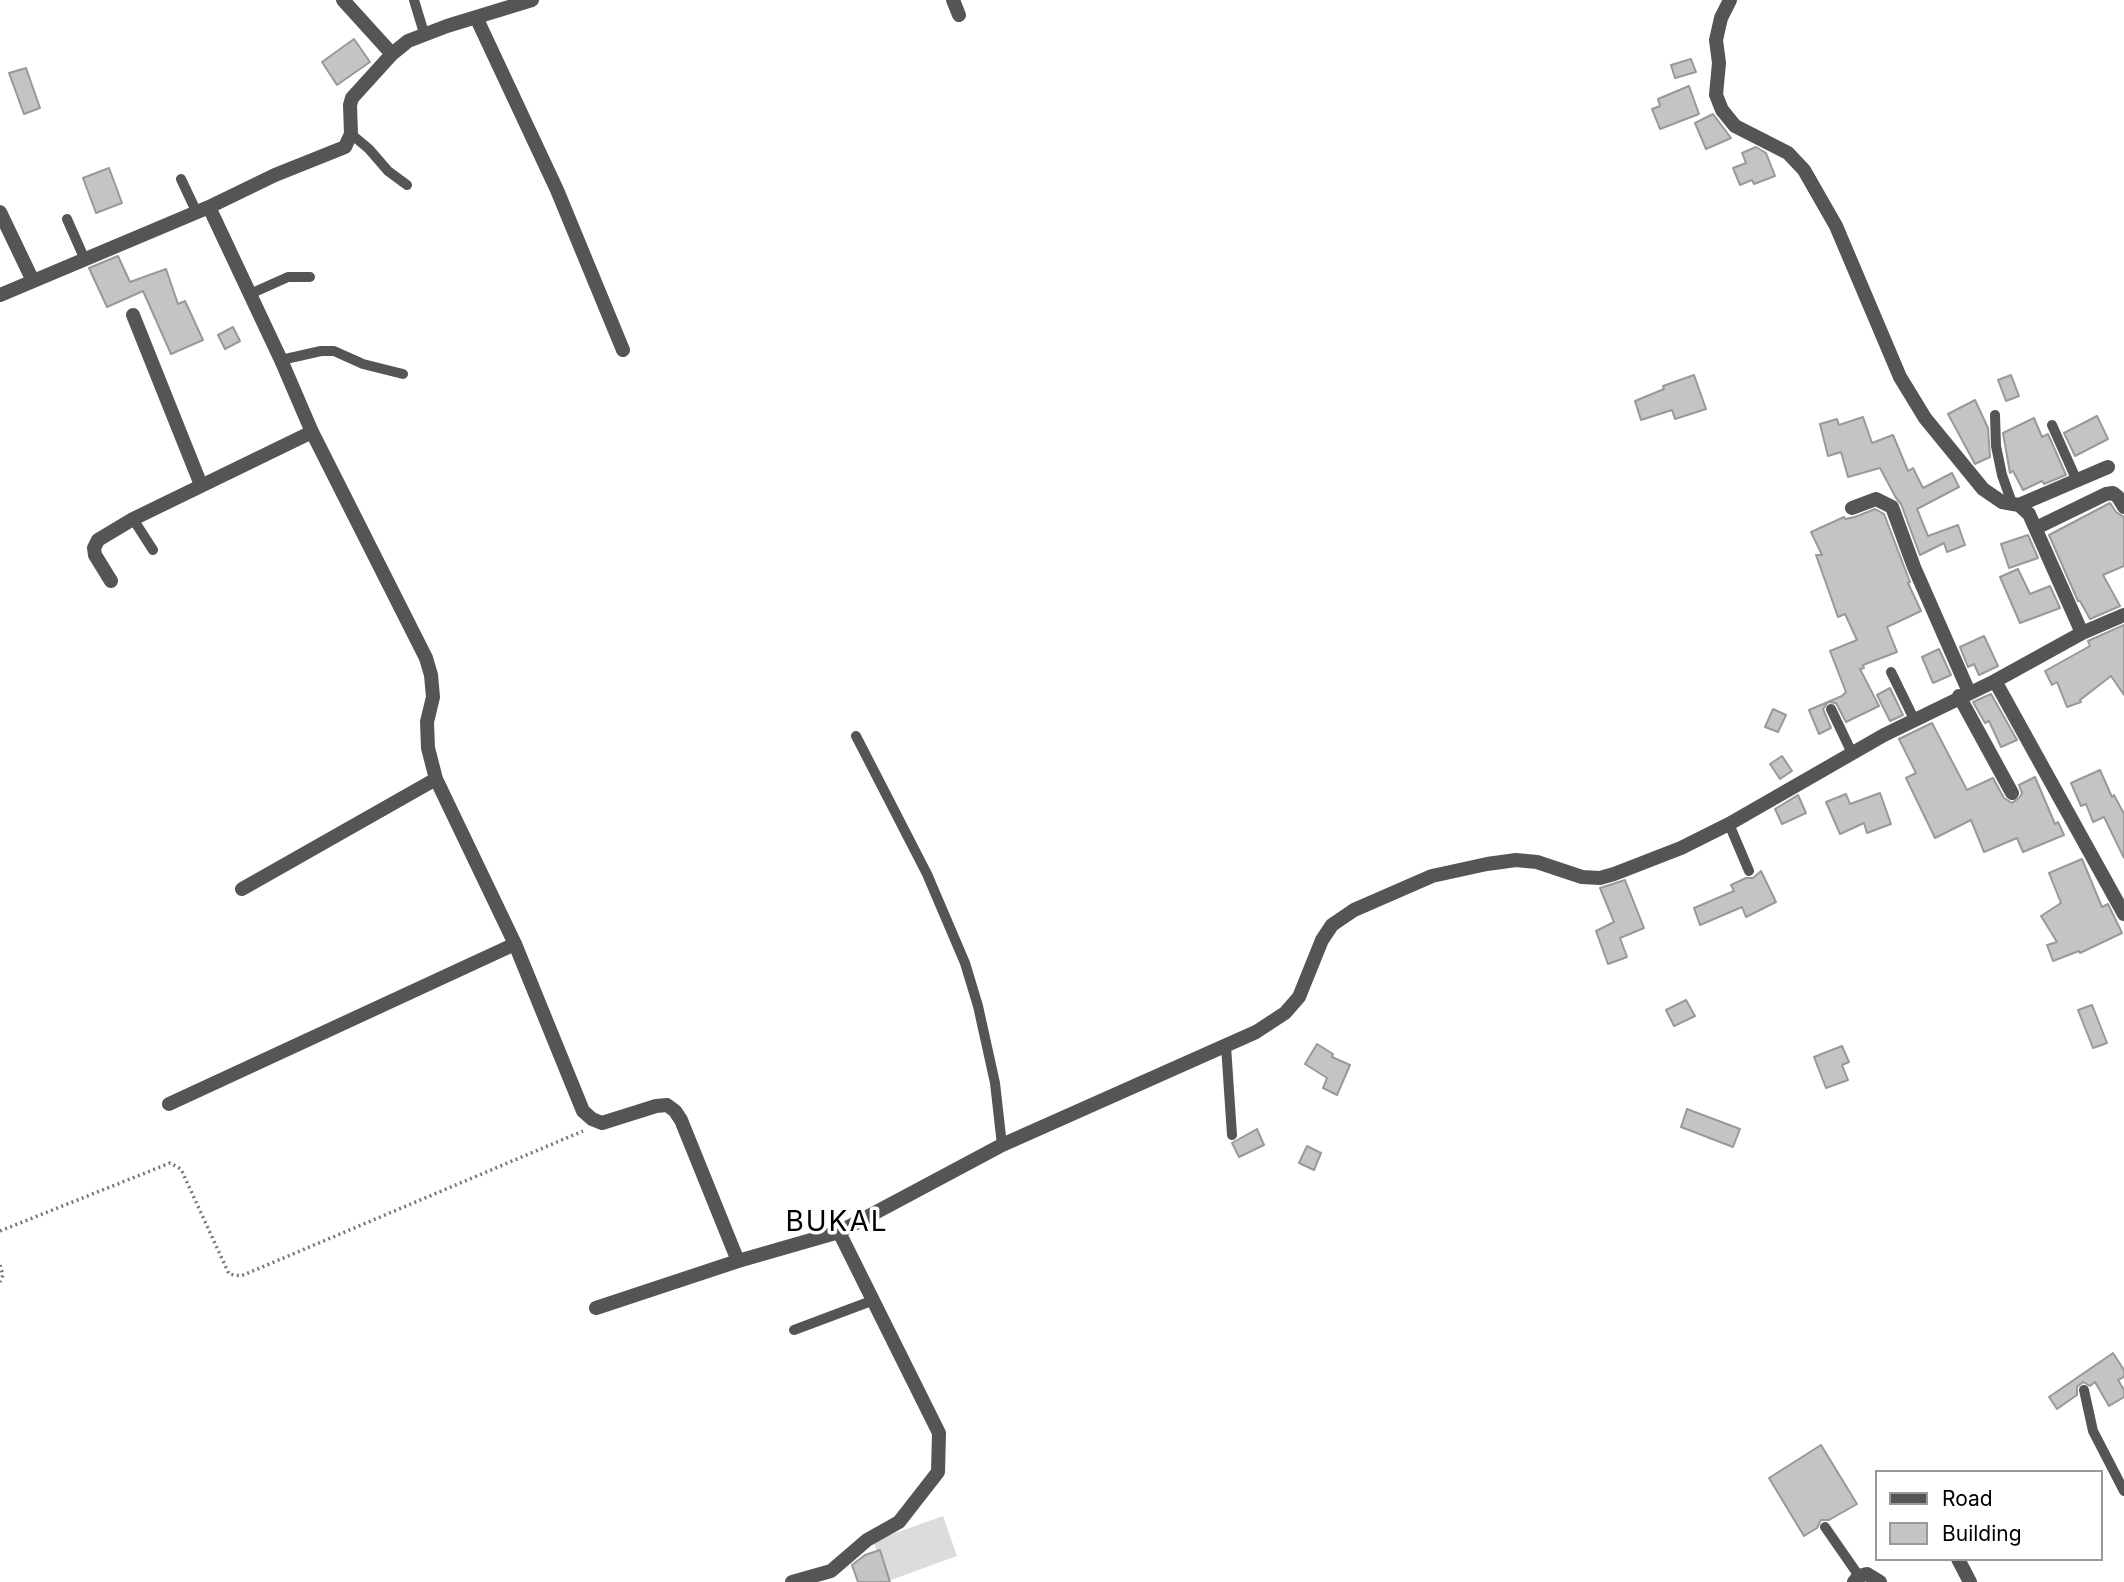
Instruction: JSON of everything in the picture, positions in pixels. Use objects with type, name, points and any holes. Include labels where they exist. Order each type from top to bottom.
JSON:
[{"type":"street","points":[[343,0],[392,54]]},
{"type":"street","points":[[0,295],[203,210],[275,175],[340,151],[345,148],[351,134],[352,98],[392,54],[408,41],[424,33],[532,0]]},
{"type":"street","points":[[953,0],[959,15]]},
{"type":"street","points":[[1730,0],[1721,18],[1716,40],[1719,63],[1716,95],[1722,110],[1735,127],[1788,153],[1804,170],[1836,226],[1900,377],[1939,436],[1983,489],[2002,502],[2016,504],[2108,467]]},
{"type":"street","points":[[476,17],[557,191],[623,350]]},
{"type":"street","points":[[203,210],[250,294],[312,432],[426,658],[433,697],[428,722],[428,748],[436,779],[515,944],[583,1111],[602,1123],[656,1106],[667,1105],[675,1111],[738,1261]]},
{"type":"street","points":[[0,212],[33,281]]},
{"type":"street","points":[[134,315],[201,485]]},
{"type":"street","points":[[111,581],[95,555],[95,544],[133,519],[312,432]]},
{"type":"street","points":[[2036,528],[2098,497],[2113,493],[2124,508]]},
{"type":"street","points":[[1852,508],[1876,499],[1892,507],[1964,694],[2011,793]]},
{"type":"street","points":[[2016,504],[2029,514],[2082,633]]},
{"type":"street","points":[[596,1308],[738,1261],[839,1232],[1002,1145],[1256,1032],[1285,1013],[1299,997],[1322,940],[1332,925],[1365,905],[1432,876],[1516,860],[1537,862],[1582,877],[1600,878],[1681,848],[1729,824],[1914,719],[1995,681],[2082,633],[2124,615]]},
{"type":"street","points":[[1995,681],[2124,914]]},
{"type":"street","points":[[242,889],[436,779]]},
{"type":"street","points":[[170,1104],[515,944]]},
{"type":"street","points":[[792,1582],[831,1572],[867,1540],[899,1522],[938,1472],[939,1433],[839,1232]]},
{"type":"street","points":[[1959,1561],[1970,1582]]},
{"type":"street","points":[[1856,1579],[1867,1574],[1880,1582]]},
{"type":"lane","points":[[414,0],[424,33]]},
{"type":"lane","points":[[351,134],[407,186]]},
{"type":"lane","points":[[181,179],[203,210]]},
{"type":"lane","points":[[67,219],[85,260]]},
{"type":"lane","points":[[250,294],[288,277],[310,277]]},
{"type":"lane","points":[[281,360],[321,351],[334,351],[363,364],[403,374]]},
{"type":"lane","points":[[1995,415],[1996,446],[2002,475],[2016,504]]},
{"type":"lane","points":[[2052,425],[2077,481]]},
{"type":"lane","points":[[133,519],[153,550]]},
{"type":"lane","points":[[1891,673],[1914,719]]},
{"type":"lane","points":[[1831,709],[1852,752]]},
{"type":"lane","points":[[856,736],[927,874],[965,963],[978,1006],[995,1083],[1002,1145]]},
{"type":"lane","points":[[1729,824],[1749,871]]},
{"type":"lane","points":[[1226,1046],[1232,1135]]},
{"type":"lane","points":[[794,1330],[874,1300]]},
{"type":"lane","points":[[2084,1391],[2093,1431],[2124,1491]]},
{"type":"lane","points":[[1825,1527],[1856,1579]]},
{"type":"path","points":[[0,1231],[170,1163],[181,1169],[229,1274],[241,1276],[602,1123]]},
{"type":"path","points":[[0,1265],[3,1275],[0,1282]]},
{"type":"shaded area","points":[[943,1516],[957,1556],[888,1581],[873,1541]]},
{"type":"building","points":[[354,39],[370,62],[337,85],[322,62]]},
{"type":"building","points":[[1691,59],[1696,72],[1675,78],[1671,65]]},
{"type":"building","points":[[26,68],[40,108],[24,114],[9,73]]},
{"type":"building","points":[[1689,86],[1699,114],[1660,129],[1652,109],[1660,106],[1658,99]]},
{"type":"building","points":[[1713,114],[1731,138],[1706,149],[1695,123]]},
{"type":"building","points":[[1756,147],[1766,153],[1775,176],[1754,184],[1752,180],[1740,185],[1733,168],[1746,163],[1742,153]]},
{"type":"building","points":[[109,168],[122,203],[96,213],[83,178]]},
{"type":"building","points":[[118,256],[130,282],[166,269],[178,304],[185,301],[203,340],[171,354],[143,291],[107,307],[89,268]]},
{"type":"building","points":[[233,327],[240,341],[225,349],[218,335]]},
{"type":"building","points":[[1694,375],[1706,409],[1675,419],[1672,410],[1641,420],[1635,401],[1664,389],[1663,386]]},
{"type":"building","points":[[2011,375],[2019,396],[2006,401],[1998,380]]},
{"type":"building","points":[[1975,400],[1988,428],[1990,457],[1975,464],[1948,414]]},
{"type":"building","points":[[2097,416],[2108,439],[2075,456],[2064,433]]},
{"type":"building","points":[[1863,417],[1872,443],[1893,435],[1908,471],[1913,468],[1923,488],[1952,473],[1959,487],[1917,509],[1928,536],[1958,525],[1965,545],[1947,552],[1944,543],[1920,555],[1901,504],[1880,468],[1848,477],[1841,452],[1828,456],[1820,424],[1837,419],[1839,425]]},
{"type":"building","points":[[2034,418],[2042,437],[2048,434],[2066,475],[2044,484],[2042,481],[2023,490],[2013,471],[2010,473],[2003,433]]},
{"type":"building","points":[[2110,503],[2116,512],[2124,517],[2124,566],[2103,575],[2120,606],[2090,619],[2078,601],[2049,535]]},
{"type":"building","points":[[1875,509],[1884,514],[1910,582],[1908,583],[1921,611],[1887,627],[1897,652],[1863,665],[1864,668],[1860,669],[1879,706],[1846,722],[1836,703],[1828,702],[1823,709],[1831,728],[1819,734],[1809,710],[1846,692],[1830,651],[1857,640],[1845,614],[1838,617],[1816,555],[1822,555],[1811,532],[1844,517],[1855,517]]},
{"type":"building","points":[[2028,535],[2038,558],[2009,568],[2001,544]]},
{"type":"building","points":[[2018,569],[2030,594],[2050,586],[2060,608],[2020,623],[2000,577]]},
{"type":"building","points":[[2124,625],[2124,695],[2111,676],[2080,700],[2081,702],[2067,707],[2057,682],[2052,685],[2045,671],[2090,646],[2088,641]]},
{"type":"building","points":[[1984,636],[1998,666],[1979,675],[1974,664],[1968,667],[1960,647]]},
{"type":"building","points":[[1939,649],[1951,675],[1933,683],[1922,657]]},
{"type":"building","points":[[1890,688],[1903,715],[1890,721],[1877,695]]},
{"type":"building","points":[[1991,694],[2017,740],[2001,747],[1989,721],[1985,723],[1973,702]]},
{"type":"building","points":[[1773,709],[1786,715],[1778,732],[1765,727]]},
{"type":"building","points":[[1932,723],[1967,790],[1993,778],[2004,798],[2012,803],[2022,793],[2019,785],[2035,777],[2055,824],[2058,822],[2064,835],[2023,852],[2017,838],[1984,852],[1971,820],[1935,838],[1906,778],[1916,773],[1899,739]]},
{"type":"building","points":[[1782,756],[1792,771],[1780,779],[1770,764]]},
{"type":"building","points":[[2100,770],[2112,797],[2114,795],[2124,814],[2124,858],[2104,817],[2093,822],[2086,804],[2081,806],[2071,783]]},
{"type":"building","points":[[1880,793],[1891,824],[1867,833],[1864,823],[1840,834],[1826,802],[1846,794],[1850,804]]},
{"type":"building","points":[[1798,795],[1806,813],[1782,824],[1775,809]]},
{"type":"building","points":[[2082,859],[2102,907],[2108,904],[2122,933],[2080,953],[2079,951],[2053,961],[2047,945],[2057,942],[2041,916],[2061,903],[2049,873]]},
{"type":"building","points":[[1761,871],[1776,902],[1746,917],[1742,907],[1700,925],[1694,908],[1734,891],[1731,885],[1746,878],[1753,878]]},
{"type":"building","points":[[1625,880],[1644,928],[1620,938],[1627,957],[1608,964],[1596,931],[1614,922],[1600,888]]},
{"type":"building","points":[[1686,1000],[1695,1016],[1674,1026],[1666,1010]]},
{"type":"building","points":[[2092,1005],[2107,1043],[2093,1048],[2078,1010]]},
{"type":"building","points":[[1317,1044],[1333,1054],[1332,1057],[1350,1065],[1337,1095],[1323,1088],[1327,1078],[1305,1064]]},
{"type":"building","points":[[1842,1046],[1849,1062],[1842,1065],[1848,1080],[1826,1088],[1814,1057]]},
{"type":"building","points":[[1687,1109],[1740,1129],[1733,1147],[1681,1127]]},
{"type":"building","points":[[1257,1129],[1264,1145],[1239,1157],[1232,1143]]},
{"type":"building","points":[[1307,1146],[1321,1153],[1314,1170],[1299,1163]]},
{"type":"building","points":[[2113,1353],[2124,1370],[2124,1377],[2118,1380],[2124,1390],[2124,1397],[2109,1406],[2095,1382],[2090,1386],[2083,1382],[2077,1387],[2077,1395],[2057,1409],[2049,1397]]},
{"type":"building","points":[[1821,1445],[1857,1504],[1829,1520],[1821,1520],[1817,1528],[1804,1536],[1769,1478]]},
{"type":"building","points":[[880,1550],[890,1582],[858,1582],[852,1565],[865,1555]]},
{"type":"district","name":"BUKAL","points":[[837,1223]]}]
